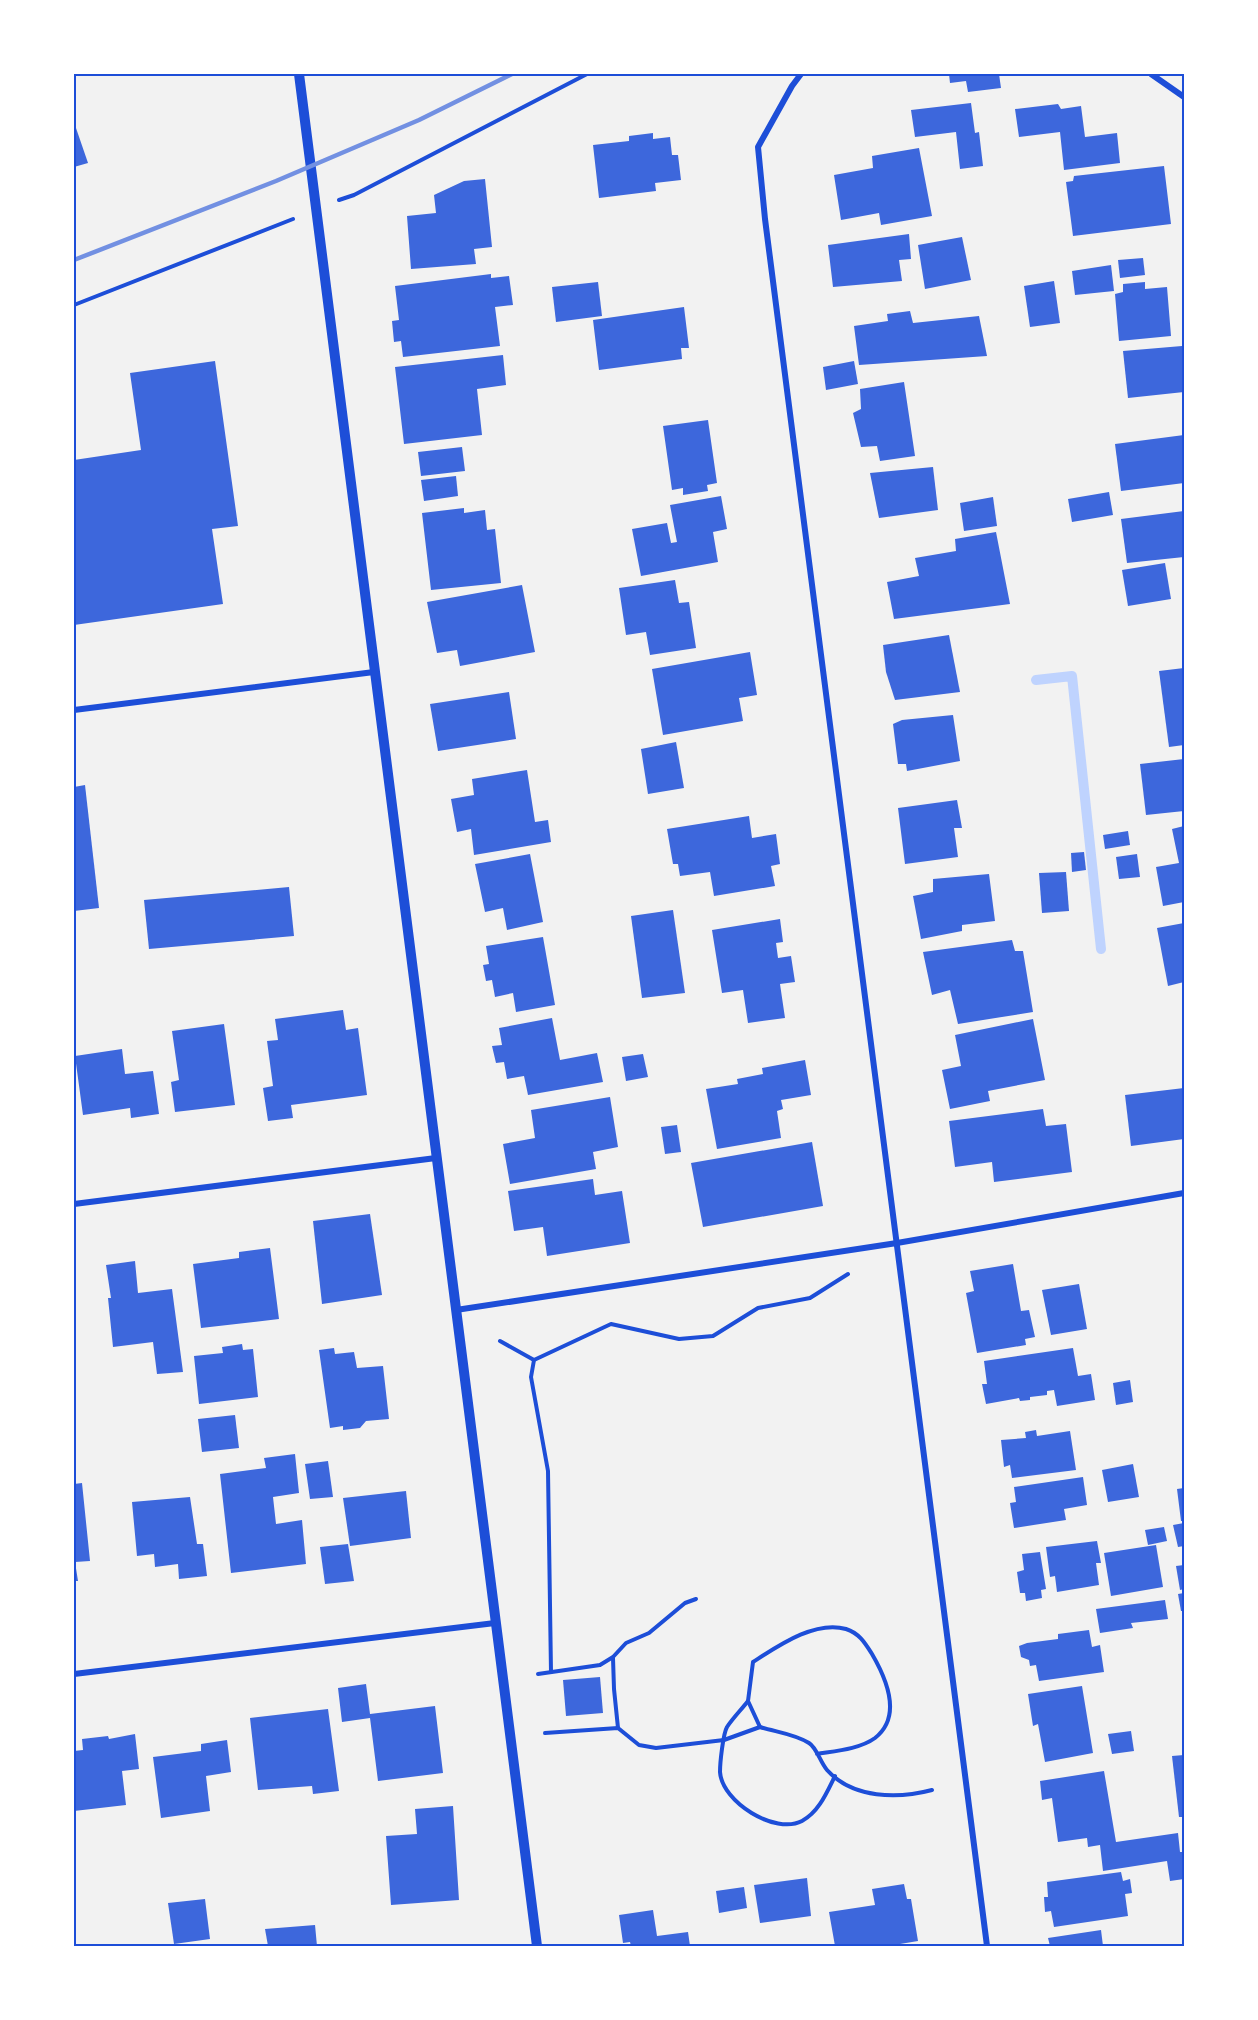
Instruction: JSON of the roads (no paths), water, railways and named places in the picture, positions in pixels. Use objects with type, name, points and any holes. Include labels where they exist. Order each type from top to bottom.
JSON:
[{"type":"street","points":[[299,74],[537,1947]]},
{"type":"street","points":[[801,74],[758,147],[769,254],[987,1947]]},
{"type":"street","points":[[1151,74],[1185,97]]},
{"type":"street","points":[[74,710],[374,672]]},
{"type":"street","points":[[74,1204],[436,1158]]},
{"type":"street","points":[[456,1310],[897,1243],[1185,1193]]},
{"type":"street","points":[[74,1674],[495,1623]]},
{"type":"waterway","points":[[1036,680],[1072,676],[1101,949]]},
{"type":"railway","points":[[74,260],[276,181],[419,120],[512,74]]}]
